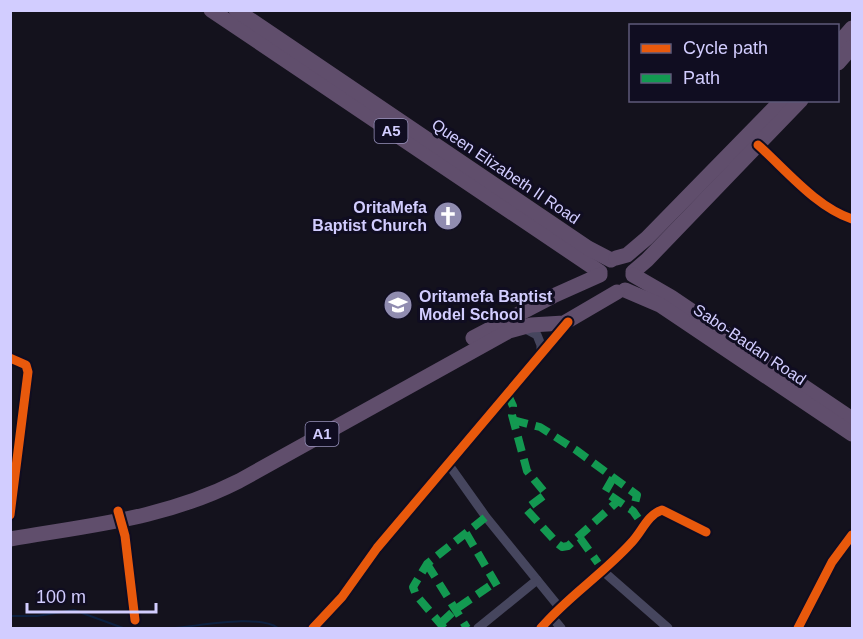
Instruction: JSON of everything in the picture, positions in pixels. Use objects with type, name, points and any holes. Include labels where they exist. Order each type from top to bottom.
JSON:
[{"type":"highway","name":"Queen Elizabeth II Road","points":[[211,10],[574,247]]},
{"type":"highway","name":"Queen Elizabeth II Road","points":[[236,10],[574,247]]},
{"type":"highway","points":[[839,42],[852,28]]},
{"type":"highway","points":[[839,61],[852,47]]},
{"type":"highway","points":[[780,102],[648,238],[627,255],[613,259],[600,274],[604,286],[621,291],[631,284],[633,273],[799,102]]},
{"type":"highway","name":"A5","points":[[574,247],[613,259]]},
{"type":"highway","name":"A5","points":[[574,247],[600,274]]},
{"type":"highway","points":[[613,259],[627,262],[633,273]]},
{"type":"highway","name":"Sabo-Badan Road","points":[[633,273],[852,419]]},
{"type":"highway","name":"A1","points":[[10,539],[120,515],[207,486],[491,328],[600,274]]},
{"type":"highway","name":"Sabo-Badan Road","points":[[621,291],[660,305],[852,434]]},
{"type":"highway","name":"A1","points":[[10,530],[172,510],[216,492],[493,339],[519,327],[568,322],[621,291]]},
{"type":"street","points":[[758,145],[824,204],[838,214],[852,219]]},
{"type":"street","points":[[313,628],[342,597],[377,548],[568,322]]},
{"type":"street","points":[[519,327],[537,335],[542,345],[541,352]]},
{"type":"street","points":[[10,358],[26,366],[10,515]]},
{"type":"street","points":[[10,405],[23,406]]},
{"type":"street","points":[[449,465],[486,518],[559,608]]},
{"type":"street","points":[[541,628],[559,608],[604,572],[639,534],[653,513],[662,510],[706,532]]},
{"type":"street","points":[[120,515],[131,578],[135,620]]},
{"type":"street","points":[[798,628],[832,562],[852,535]]},
{"type":"street","points":[[604,572],[668,628]]},
{"type":"street","points":[[478,628],[537,580]]},
{"type":"street","points":[[551,616],[561,628]]},
{"type":"waterway","points":[[10,616],[37,616],[74,610],[123,628]]},
{"type":"waterway","points":[[174,628],[243,621],[269,624],[278,628]]},
{"type":"marked path","points":[[507,393],[513,406],[512,415],[527,471],[546,494],[526,509],[557,543],[562,547],[568,546],[619,500]]},
{"type":"marked path","points":[[513,420],[540,427],[576,450],[637,495],[633,511]]},
{"type":"marked path","points":[[613,478],[605,492],[633,511],[638,518]]},
{"type":"marked path","points":[[444,628],[416,595],[413,587],[427,564],[486,517]]},
{"type":"marked path","points":[[466,533],[499,589]]},
{"type":"marked path","points":[[580,538],[598,563]]},
{"type":"marked path","points":[[427,564],[467,628]]},
{"type":"marked path","points":[[441,623],[456,609],[494,583]]},
{"type":"cycle path","points":[[758,145],[814,197],[852,219]]},
{"type":"cycle path","points":[[313,628],[342,597],[377,548],[568,322]]},
{"type":"cycle path","points":[[10,358],[26,365],[28,372],[10,515]]},
{"type":"cycle path","points":[[541,628],[620,554],[657,512],[662,510],[706,532]]},
{"type":"cycle path","points":[[118,511],[125,536],[135,620]]},
{"type":"cycle path","points":[[798,628],[832,562],[852,535]]},
{"type":"place","name":"OritaMefa Baptist Church","points":[[448,216]]},
{"type":"place","name":"Oritamefa Baptist Model School","points":[[398,305]]}]
